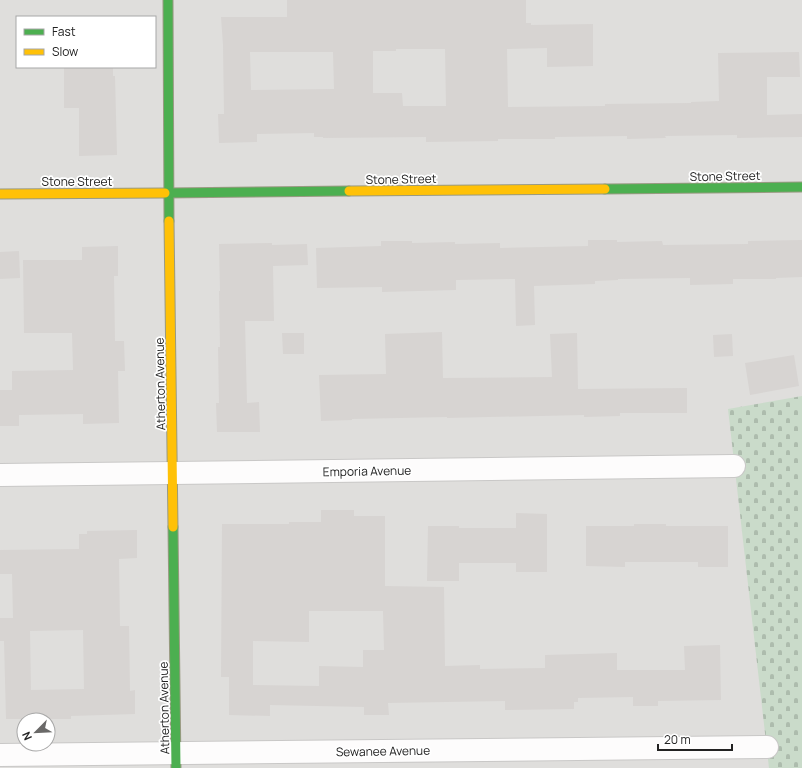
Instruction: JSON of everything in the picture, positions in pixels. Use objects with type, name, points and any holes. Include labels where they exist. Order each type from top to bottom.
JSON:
[{"type":"street","name":"Atherton Avenue","points":[[168,0],[176,761]]},
{"type":"street","name":"Stone Street","points":[[0,194],[802,187]]},
{"type":"street","name":"Emporia Avenue","points":[[0,474],[734,466]]},
{"type":"street","name":"Sewanee Avenue","points":[[0,755],[176,761],[767,747]]},
{"type":"shaded area","points":[[0,0],[802,0],[802,768],[0,768]]},
{"type":"green space","points":[[802,396],[802,768],[769,768],[728,409]]},
{"type":"building","points":[[287,0],[526,0],[526,23],[531,23],[531,25],[593,24],[593,66],[547,67],[547,48],[507,49],[508,107],[605,106],[605,104],[691,103],[719,101],[718,53],[799,52],[800,77],[767,77],[767,115],[802,114],[802,137],[737,138],[737,135],[665,136],[666,138],[627,139],[627,136],[426,142],[426,137],[323,138],[314,137],[314,133],[257,134],[257,142],[219,143],[218,114],[224,114],[221,17],[287,17]],"holes":[[[396,49],[445,49],[446,106],[403,106],[402,93],[373,93],[373,51],[396,51]],[[250,52],[333,52],[334,89],[251,90]]]},
{"type":"building","points":[[64,68],[113,68],[113,76],[115,76],[117,155],[79,156],[79,108],[64,108]]},
{"type":"building","points":[[588,240],[617,240],[617,242],[662,241],[663,245],[748,244],[748,241],[802,240],[802,277],[776,279],[733,279],[733,284],[690,285],[690,278],[618,279],[595,281],[595,284],[534,286],[535,325],[516,326],[515,279],[456,280],[456,290],[382,292],[382,287],[317,288],[316,248],[381,246],[381,241],[412,241],[412,243],[455,242],[455,244],[500,243],[500,248],[588,246]]},
{"type":"building","points":[[272,243],[272,245],[307,244],[308,265],[273,266],[274,321],[245,321],[247,403],[259,402],[260,432],[217,432],[216,403],[219,403],[218,347],[220,347],[219,244]]},
{"type":"building","points":[[118,246],[118,276],[114,276],[115,341],[124,341],[125,371],[118,371],[119,423],[83,424],[83,414],[19,415],[19,426],[0,426],[0,390],[12,390],[12,371],[73,370],[72,333],[24,333],[23,260],[82,260],[82,247]]},
{"type":"building","points":[[19,251],[20,278],[0,279],[0,252]]},
{"type":"building","points":[[442,332],[443,378],[552,377],[550,334],[577,333],[578,389],[687,388],[687,413],[620,413],[620,416],[584,417],[584,415],[447,417],[321,421],[319,375],[386,374],[385,334]]},
{"type":"building","points":[[282,333],[304,333],[304,354],[283,354]]},
{"type":"building","points":[[732,334],[733,356],[714,357],[713,335]]},
{"type":"building","points":[[794,355],[799,386],[750,395],[745,363]]},
{"type":"building","points":[[321,510],[354,510],[354,516],[385,516],[385,586],[444,587],[445,666],[480,665],[480,669],[545,668],[545,655],[617,653],[617,670],[685,670],[684,646],[720,645],[721,700],[658,701],[658,706],[633,706],[633,697],[578,698],[578,702],[574,702],[574,709],[505,710],[505,701],[388,703],[389,715],[364,715],[364,707],[270,705],[270,716],[229,715],[229,677],[221,677],[222,524],[289,524],[289,522],[321,522]],"holes":[[[309,611],[383,611],[384,650],[363,650],[363,667],[319,666],[319,686],[253,685],[253,641],[309,642]]]},
{"type":"building","points":[[516,513],[547,514],[547,572],[516,572],[516,563],[459,563],[459,581],[427,581],[428,526],[459,526],[459,528],[516,528]]},
{"type":"building","points":[[634,524],[666,524],[666,526],[728,526],[728,567],[698,567],[698,562],[625,562],[625,567],[586,566],[586,526],[634,526]]},
{"type":"building","points":[[137,530],[137,558],[119,559],[120,626],[129,626],[130,691],[135,690],[135,714],[71,716],[71,719],[56,719],[56,712],[16,712],[16,719],[6,719],[4,641],[0,641],[0,618],[13,618],[12,574],[0,574],[0,550],[79,549],[79,534],[87,534],[87,531]],"holes":[[[83,630],[84,689],[31,690],[30,631]]]},
{"type":"traffic: fast","points":[[168,0],[169,221]]},
{"type":"traffic: fast","points":[[605,189],[802,187]]},
{"type":"traffic: fast","points":[[165,193],[349,191]]},
{"type":"traffic: fast","points":[[173,527],[176,768]]},
{"type":"traffic: slow","points":[[349,191],[605,189]]},
{"type":"traffic: slow","points":[[0,194],[165,193]]},
{"type":"traffic: slow","points":[[169,221],[173,527]]}]
